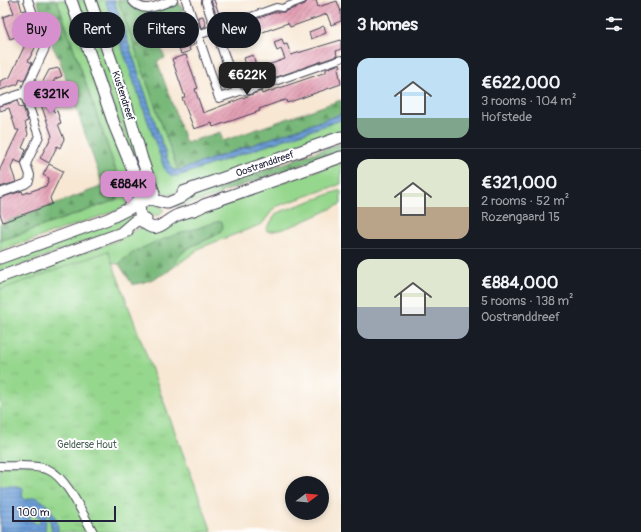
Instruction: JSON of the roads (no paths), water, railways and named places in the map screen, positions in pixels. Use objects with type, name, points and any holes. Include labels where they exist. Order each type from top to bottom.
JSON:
[{"type":"main road","name":"Kustendreef","points":[[71,0],[115,127],[134,173],[134,180],[146,196]]},
{"type":"main road","name":"Kustendreef","points":[[90,0],[126,103],[142,159],[146,196]]},
{"type":"main road","name":"Oostranddreef","points":[[169,208],[190,190],[341,137]]},
{"type":"main road","name":"Oostranddreef","points":[[169,208],[198,204],[204,205],[341,157]]},
{"type":"main road","points":[[0,277],[120,234],[139,214],[140,204],[146,196],[155,199],[169,208],[160,226],[153,227],[139,214]]},
{"type":"main road","points":[[0,258],[108,219],[139,214]]},
{"type":"street","points":[[0,193],[25,184],[29,181],[30,175],[26,164],[39,136],[24,93],[45,48],[28,0]]},
{"type":"street","points":[[132,0],[136,5],[150,8],[173,0]]},
{"type":"street","points":[[186,0],[190,12]]},
{"type":"street","points":[[261,12],[276,7],[282,8],[303,0]]},
{"type":"street","points":[[206,2],[209,12]]},
{"type":"street","points":[[199,38],[219,98],[237,92],[249,91],[341,58]]},
{"type":"street","points":[[222,48],[237,92]]},
{"type":"street","points":[[0,101],[24,93]]},
{"type":"street","points":[[0,466],[49,470],[62,482],[93,532]]},
{"type":"water","points":[[105,0],[114,0],[118,12],[109,12]]},
{"type":"water","points":[[125,33],[168,161],[173,170],[180,170],[341,114],[341,120],[178,176],[171,176],[165,170],[122,48],[125,48]]},
{"type":"water","points":[[13,485],[23,488],[22,496],[25,500],[36,497],[45,503],[55,517],[58,532],[52,532],[49,514],[46,516],[45,532],[0,532],[0,486]],"holes":[[[30,515],[40,517],[40,523],[37,524],[29,519]]]},
{"type":"park label","name":"Gelderse Hout","points":[[87,445]]}]
